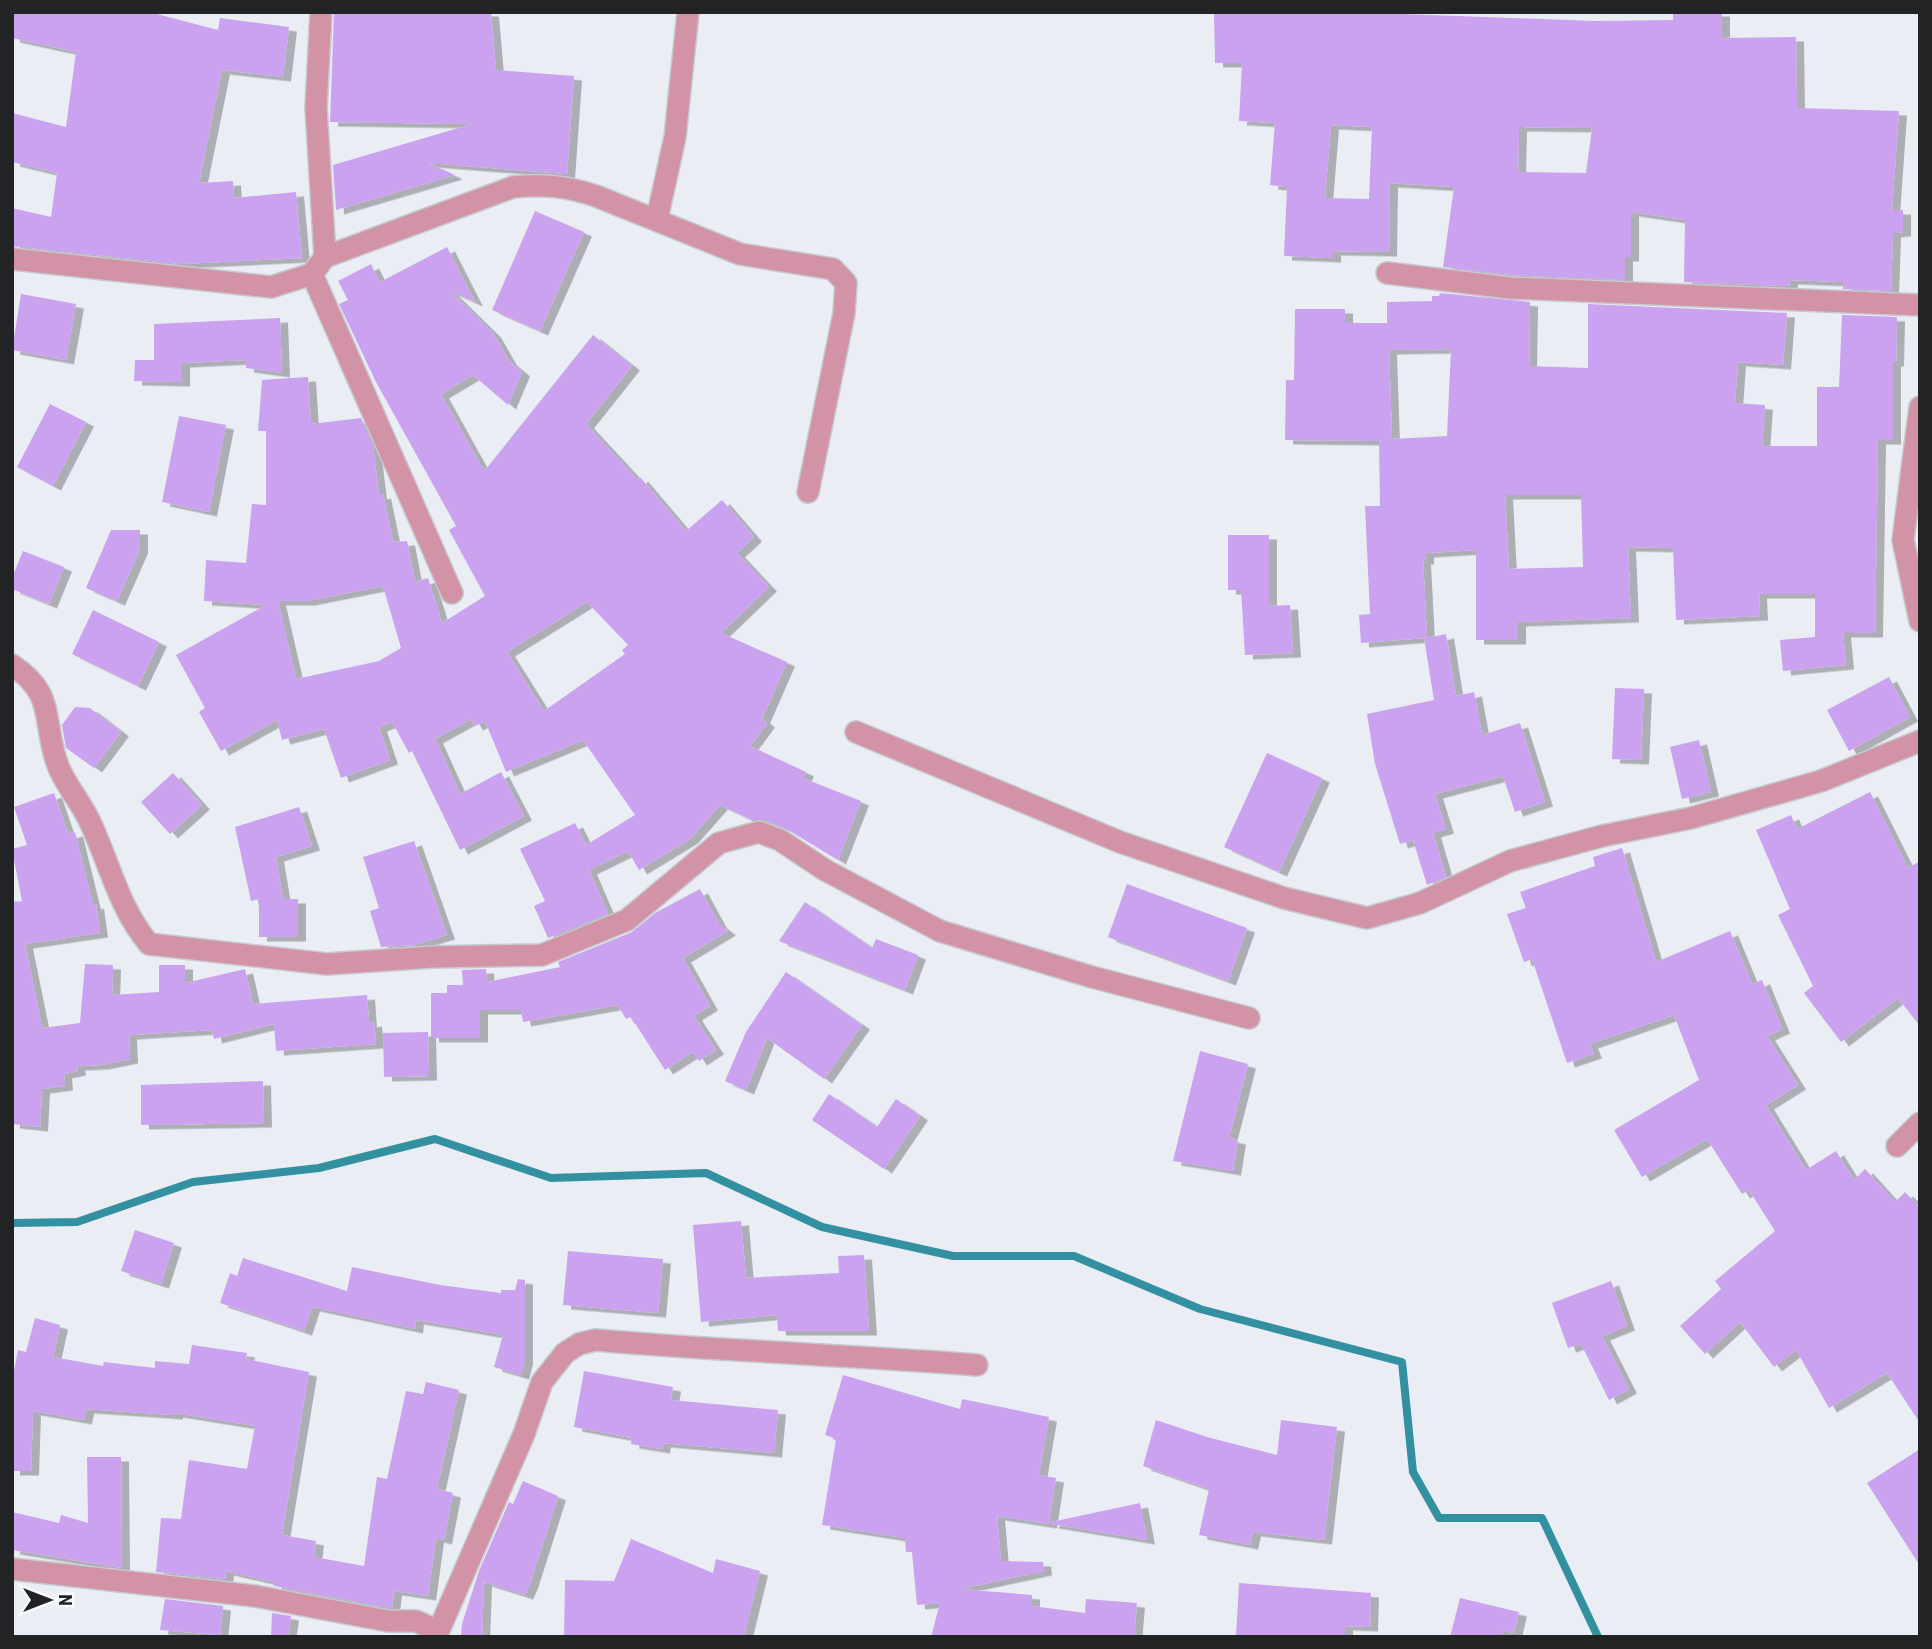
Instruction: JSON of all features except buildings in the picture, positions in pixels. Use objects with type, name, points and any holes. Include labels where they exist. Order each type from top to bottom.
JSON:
[{"type":"street","points":[[321,12],[316,107],[325,257]]},
{"type":"street","points":[[657,219],[675,137],[688,12]]},
{"type":"street","points":[[12,259],[271,287],[312,274],[325,257],[513,187],[539,185],[573,188],[740,254],[833,270],[845,283],[844,313],[808,492]]},
{"type":"street","points":[[1387,273],[1510,288],[1920,304]]},
{"type":"street","points":[[312,274],[452,593]]},
{"type":"street","points":[[1920,407],[1903,540],[1920,621]]},
{"type":"street","points":[[12,665],[30,677],[41,690],[57,764],[90,822],[130,921],[149,944],[327,964],[432,957],[542,956],[627,920],[719,843],[759,832],[780,840],[825,870],[940,931],[1093,977],[1249,1018]]},
{"type":"street","points":[[856,732],[1120,842],[1284,898],[1367,918],[1420,903],[1510,861],[1602,836],[1690,818],[1821,781],[1920,741]]},
{"type":"street","points":[[1897,1146],[1920,1123]]},
{"type":"street","points":[[434,1637],[524,1434],[542,1382],[565,1353],[579,1344],[595,1340],[746,1353],[977,1364]]},
{"type":"street","points":[[12,1569],[255,1596],[365,1618],[416,1621],[429,1627],[434,1637]]},
{"type":"waterway","points":[[12,1223],[77,1222],[193,1182],[319,1168],[435,1139],[551,1178],[706,1173],[822,1227],[953,1256],[1074,1256],[1200,1309],[1402,1362],[1413,1472],[1439,1518],[1542,1518],[1598,1637]]}]
